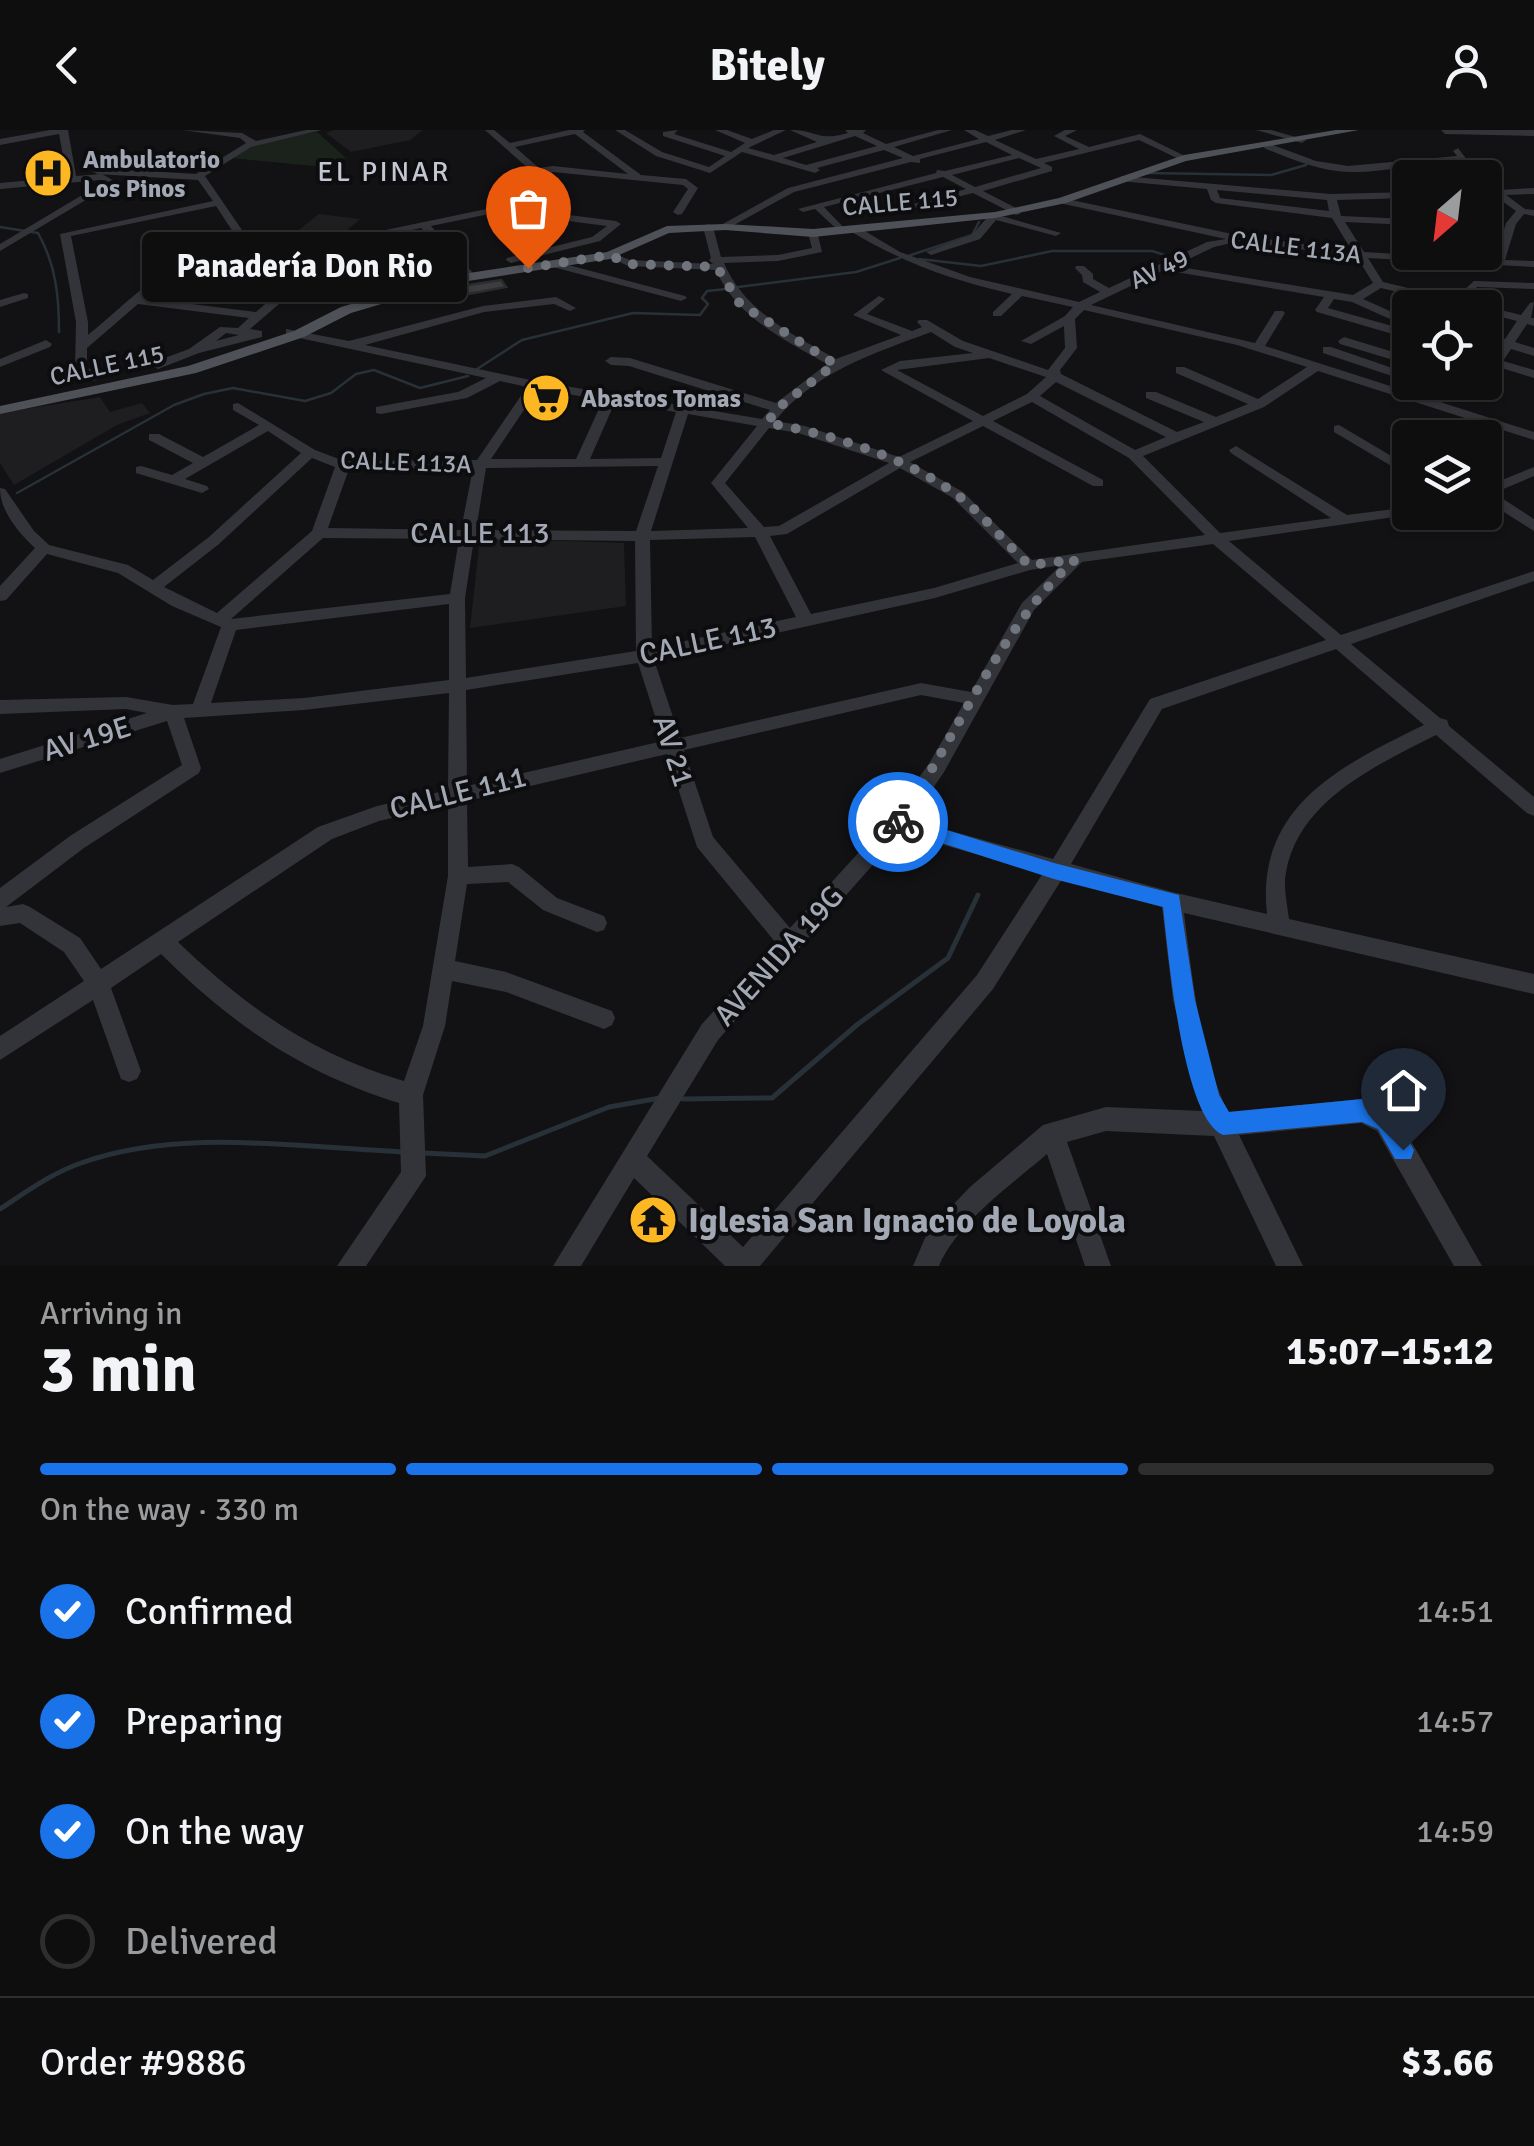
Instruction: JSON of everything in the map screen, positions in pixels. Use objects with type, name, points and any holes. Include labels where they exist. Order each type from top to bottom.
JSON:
[{"type":"main road","name":"CALLE 115","points":[[0,407],[192,370],[346,310],[447,280],[610,255],[667,230],[724,226],[813,233],[994,216],[1062,201],[1184,158],[1267,146],[1297,135],[1354,130]]},
{"type":"street","points":[[186,130],[242,136],[253,143]]},
{"type":"street","points":[[82,170],[201,178],[253,143],[318,130]]},
{"type":"street","points":[[489,130],[535,172],[676,179],[694,188],[678,212]]},
{"type":"street","points":[[508,146],[577,130],[636,176]]},
{"type":"street","points":[[619,130],[659,154],[710,170],[782,130]]},
{"type":"street","points":[[674,130],[666,134],[776,157],[836,180]]},
{"type":"street","points":[[720,130],[743,149]]},
{"type":"street","points":[[794,130],[823,141]]},
{"type":"street","points":[[808,167],[948,130]]},
{"type":"street","points":[[917,206],[979,192],[1049,169],[968,130]]},
{"type":"street","points":[[724,226],[791,190],[1022,130]]},
{"type":"street","points":[[1073,130],[1058,136],[1086,149]]},
{"type":"street","points":[[1260,130],[1297,135]]},
{"type":"street","points":[[1445,130],[1534,134]]},
{"type":"street","points":[[1445,130],[1463,158]]},
{"type":"street","points":[[0,142],[64,131],[72,179]]},
{"type":"street","points":[[776,157],[857,131],[1016,212]]},
{"type":"street","points":[[1036,162],[1140,137],[1184,158]]},
{"type":"street","points":[[1005,146],[1036,138]]},
{"type":"street","points":[[1267,146],[1307,163],[1357,169],[1427,157],[1463,158]]},
{"type":"street","points":[[802,209],[1020,155]]},
{"type":"street","points":[[590,172],[622,165]]},
{"type":"street","points":[[499,209],[535,178],[535,172]]},
{"type":"street","points":[[0,186],[102,176],[111,182],[0,248]]},
{"type":"street","points":[[201,178],[241,236]]},
{"type":"street","points":[[1122,179],[1331,197],[1392,195]]},
{"type":"street","points":[[1212,188],[1216,200],[1392,221]]},
{"type":"street","points":[[1502,192],[1534,191]]},
{"type":"street","points":[[1331,197],[1338,217],[1379,284],[1400,290]]},
{"type":"street","points":[[1502,199],[1528,212]]},
{"type":"street","name":"CALLE 113A","points":[[1062,201],[1236,240],[1392,258]]},
{"type":"street","points":[[98,378],[80,369],[82,322],[65,234],[218,203]]},
{"type":"street","points":[[817,205],[848,230],[928,268],[1258,347],[1534,436]]},
{"type":"street","points":[[158,365],[188,358],[224,329],[240,332],[324,252],[499,209],[616,224],[596,239],[510,260]]},
{"type":"street","points":[[1502,251],[1511,223],[1528,212]]},
{"type":"street","points":[[930,252],[976,237],[994,216],[1056,233]]},
{"type":"street","points":[[424,225],[469,275]]},
{"type":"street","points":[[708,226],[715,264],[740,304],[835,364]]},
{"type":"street","points":[[406,229],[447,280]]},
{"type":"street","points":[[610,255],[628,264],[715,264],[795,256],[818,250],[813,233]]},
{"type":"street","points":[[81,347],[211,244],[241,236],[324,252],[362,267],[362,276]]},
{"type":"street","name":"AV 49","points":[[1027,341],[1069,318],[1084,304],[1211,244],[1236,240]]},
{"type":"street","name":"CALLE 113A","points":[[1502,264],[1534,264]]},
{"type":"street","points":[[557,265],[646,296],[681,298]]},
{"type":"street","points":[[1163,267],[1355,300],[1392,316]]},
{"type":"street","points":[[1080,268],[1088,274],[1087,280],[1109,292]]},
{"type":"street","points":[[1222,280],[1228,292]]},
{"type":"street","points":[[1355,300],[1379,284]]},
{"type":"street","points":[[1468,290],[1474,284],[1534,286]]},
{"type":"street","points":[[1500,290],[1503,286]]},
{"type":"street","points":[[997,314],[1021,291]]},
{"type":"street","points":[[0,304],[24,296]]},
{"type":"street","points":[[1329,298],[1321,310],[1392,330]]},
{"type":"street","points":[[878,299],[859,315],[921,329],[1055,376],[1178,438]]},
{"type":"street","points":[[136,300],[258,316]]},
{"type":"street","points":[[349,345],[483,309],[556,300],[570,308]]},
{"type":"street","points":[[1502,350],[1529,321],[1534,305]]},
{"type":"street","points":[[82,322],[125,312]]},
{"type":"street","points":[[1258,347],[1279,313]]},
{"type":"street","points":[[1502,314],[1529,321]]},
{"type":"street","points":[[1055,376],[1054,370],[1072,348],[1069,318]]},
{"type":"street","points":[[806,621],[760,532],[718,483],[778,408],[835,364],[921,329]]},
{"type":"street","points":[[295,333],[536,385],[800,429],[900,462],[958,495],[1029,565]]},
{"type":"street","points":[[1344,341],[1392,356]]},
{"type":"street","points":[[1502,342],[1534,352]]},
{"type":"street","points":[[0,363],[46,344]]},
{"type":"street","points":[[1327,350],[1392,372]]},
{"type":"street","points":[[990,354],[887,370],[1098,483]]},
{"type":"street","points":[[611,361],[630,362],[778,408]]},
{"type":"street","points":[[1364,382],[1392,364]]},
{"type":"street","points":[[1502,365],[1534,374]]},
{"type":"street","points":[[1134,454],[1259,404],[1316,368]]},
{"type":"street","points":[[1180,370],[1259,404]]},
{"type":"street","name":"CALLE 113","points":[[318,533],[642,536],[784,530],[900,462],[1032,396],[1055,376]]},
{"type":"street","points":[[381,410],[462,395],[498,377]]},
{"type":"street","points":[[350,1266],[414,1176],[411,1095],[434,1026],[458,876],[457,598],[480,465],[536,385]]},
{"type":"street","points":[[1032,396],[1134,454],[1218,540],[1533,805]]},
{"type":"street","points":[[1152,396],[1217,422]]},
{"type":"street","points":[[580,463],[610,398]]},
{"type":"street","name":"CALLE 113A","points":[[238,407],[310,453],[343,465],[664,462]]},
{"type":"street","name":"AV 21","points":[[682,410],[642,536],[644,656],[670,746],[704,840],[790,945]]},
{"type":"street","points":[[172,482],[268,425]]},
{"type":"street","points":[[1339,429],[1392,462]]},
{"type":"street","points":[[154,437],[204,463]]},
{"type":"street","points":[[1236,450],[1346,521]]},
{"type":"street","points":[[152,588],[222,538],[246,509],[310,453]]},
{"type":"street","points":[[200,708],[224,623],[318,533],[343,465]]},
{"type":"street","points":[[140,470],[202,489]]},
{"type":"street","points":[[1502,485],[1534,471]]},
{"type":"street","points":[[0,492],[29,534],[44,548],[123,569],[152,588],[224,623],[457,598]]},
{"type":"street","points":[[1502,504],[1534,526]]},
{"type":"street","name":"CALLE 113","points":[[0,706],[126,703],[174,712],[304,704],[455,686],[644,656],[935,594],[1029,565],[1392,514]]},
{"type":"street","points":[[0,596],[44,548]]},
{"type":"street","name":"AVENIDA 19G","points":[[566,1266],[710,1032],[898,824],[1028,607],[1075,560]]},
{"type":"street","points":[[0,568],[24,571]]},
{"type":"street","points":[[632,1160],[744,1266],[985,982],[1156,704],[1534,576]]},
{"type":"street","name":"CALLE 111","points":[[0,1049],[325,832],[460,791],[921,690],[976,699]]},
{"type":"street","points":[[0,900],[77,842],[192,768],[174,712]]},
{"type":"street","name":"AV 19E","points":[[0,766],[174,712]]},
{"type":"street","points":[[1280,926],[1275,873],[1284,842],[1305,814],[1340,780],[1440,725]]},
{"type":"street","points":[[898,824],[1054,871],[1172,901],[1534,984]]},
{"type":"street","points":[[458,876],[512,873],[550,904],[597,923]]},
{"type":"street","points":[[1172,901],[1184,1000],[1208,1098],[1290,1266]]},
{"type":"street","points":[[0,917],[23,913],[72,945],[98,982],[130,1071]]},
{"type":"street","points":[[164,942],[218,996],[283,1043],[352,1080],[411,1095]]},
{"type":"street","points":[[444,969],[506,982],[604,1018]]},
{"type":"street","points":[[926,1266],[937,1240],[968,1207],[1052,1134],[1106,1119],[1223,1124],[1362,1110],[1386,1122],[1469,1266]]},
{"type":"street","points":[[1052,1134],[1098,1266]]},
{"type":"shaded area","points":[[423,130],[410,140],[351,152],[326,133]]},
{"type":"shaded area","points":[[317,132],[346,158],[314,166],[231,158],[257,143]]},
{"type":"shaded area","points":[[319,214],[360,219],[332,243],[286,240]]},
{"type":"shaded area","points":[[100,397],[110,412],[142,403],[150,413],[117,425],[14,485],[0,463],[0,413]]},
{"type":"shaded area","points":[[480,538],[624,543],[626,606],[470,628]]},
{"type":"building","points":[[501,280],[506,287],[452,297],[448,288]]},
{"type":"waterway","points":[[1147,173],[1271,175],[1306,165]]},
{"type":"waterway","points":[[908,256],[972,235],[979,222]]},
{"type":"waterway","points":[[0,227],[38,233],[55,281],[59,332]]},
{"type":"waterway","points":[[919,259],[981,266],[1052,251],[1152,251],[1171,257]]},
{"type":"waterway","points":[[738,287],[856,272],[900,258]]},
{"type":"waterway","points":[[477,369],[522,340],[633,313],[700,315],[708,304],[702,298],[707,291],[726,289]]},
{"type":"waterway","points":[[17,493],[174,405],[204,394],[233,388],[305,401],[331,393],[356,374],[374,370],[420,388],[468,376]]},
{"type":"waterway","points":[[683,1099],[772,1098],[858,1024],[948,958],[978,895]]},
{"type":"waterway","points":[[423,1153],[485,1156],[609,1107],[660,1098]]},
{"type":"waterway","points":[[0,1209],[70,1167],[120,1152],[159,1146],[242,1142],[405,1152]]},
{"type":"way so far","points":[[528,268],[610,255],[628,264],[717,267],[740,304],[835,364],[778,408],[767,423],[800,429],[900,462],[958,495],[1029,565],[1075,560],[1028,607],[937,767],[898,822]]},
{"type":"place","name":"Ambulatorio Los Pinos","points":[[48,173]]},
{"type":"place","name":"Panadería Don Rio","points":[[528,268]]},
{"type":"place","name":"Abastos Tomas","points":[[546,398]]},
{"type":"place","name":"Iglesia San Ignacio de Loyola","points":[[653,1220]]},
{"type":"district","name":"EL PINAR","points":[[384,172]]},
{"type":"route","points":[[898,822],[1054,871],[1172,901],[1184,1000],[1208,1098],[1223,1124],[1362,1110],[1386,1122],[1403,1150]]}]
